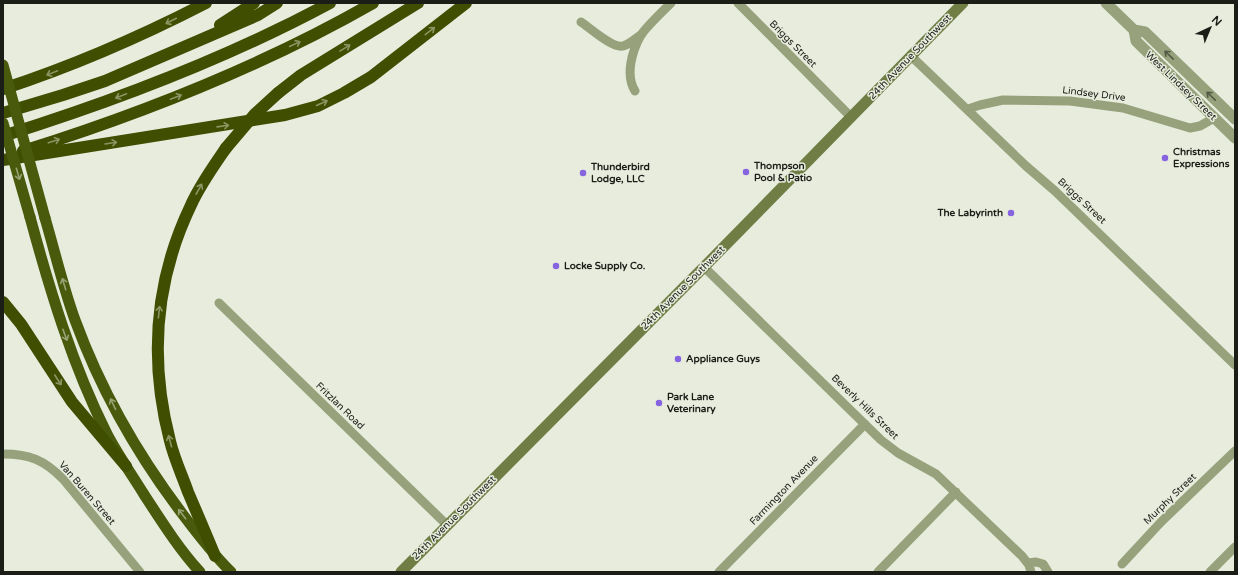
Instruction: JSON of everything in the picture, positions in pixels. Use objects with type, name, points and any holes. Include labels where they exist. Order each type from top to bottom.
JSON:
[{"type":"highway","points":[[3,89],[99,54],[206,3]]},
{"type":"highway","points":[[146,64],[229,20],[254,3]]},
{"type":"highway","points":[[3,113],[105,81],[258,15],[277,3]]},
{"type":"highway","points":[[3,136],[100,104],[164,79],[235,50],[330,3]]},
{"type":"highway","points":[[3,157],[82,132],[199,88],[307,39],[374,3]]},
{"type":"highway","points":[[215,556],[170,442],[160,392],[157,356],[158,327],[167,269],[177,238],[191,205],[206,176],[226,148],[255,114],[278,93],[302,75],[418,3]]},
{"type":"highway","points":[[3,160],[285,115],[318,106],[344,93],[370,77],[466,3]]},
{"type":"highway","points":[[3,65],[75,320],[93,363],[119,418],[145,462],[165,491],[215,556],[231,572]]},
{"type":"highway","points":[[3,123],[48,283],[71,353],[87,392],[126,466],[169,532],[200,572]]},
{"type":"highway","points":[[3,302],[21,324],[72,402],[126,466]]},
{"type":"main road","name":"24th Avenue Southwest","points":[[401,572],[704,267],[963,3]]},
{"type":"street","points":[[581,22],[610,43],[622,47],[642,34],[671,3]]},
{"type":"street","name":"Briggs Street","points":[[738,3],[851,117]]},
{"type":"street","name":"West Lindsey Street","points":[[1106,3],[1134,30],[1145,32],[1235,119]]},
{"type":"street","name":"West Lindsey Street","points":[[1134,30],[1136,41],[1235,138]]},
{"type":"street","points":[[635,91],[631,85],[630,71],[642,34]]},
{"type":"street","name":"Briggs Street","points":[[911,56],[1026,166],[1066,201],[1235,365]]},
{"type":"street","points":[[1188,92],[1197,82]]},
{"type":"street","name":"Lindsey Drive","points":[[968,110],[980,105],[1003,100],[1070,101],[1123,108],[1190,128],[1200,126],[1214,118]]},
{"type":"street","points":[[1214,118],[1226,110]]},
{"type":"street","name":"Beverly Hills Street","points":[[704,267],[889,446],[936,474],[956,492],[1029,568]]},
{"type":"street","name":"Fritzlan Road","points":[[219,303],[447,525]]},
{"type":"street","name":"Farmington Avenue","points":[[719,572],[865,424]]},
{"type":"street","name":"Murphy Street","points":[[1122,564],[1161,522],[1235,453]]},
{"type":"street","name":"Van Buren Street","points":[[3,454],[30,457],[49,466],[63,479],[140,572]]},
{"type":"street","points":[[878,572],[956,492]]},
{"type":"street","points":[[1210,572],[1235,547]]},
{"type":"street","points":[[1029,568],[1036,562],[1044,564],[1048,572]]},
{"type":"place","name":"Christmas Expressions","points":[[1165,158]]},
{"type":"place","name":"Thompson Pool & Patio","points":[[746,172]]},
{"type":"place","name":"Thunderbird Lodge, LLC","points":[[583,173]]},
{"type":"place","name":"The Labyrinth","points":[[1011,213]]},
{"type":"place","name":"Locke Supply Co.","points":[[556,266]]},
{"type":"place","name":"Appliance Guys","points":[[678,359]]},
{"type":"place","name":"Park Lane Veterinary","points":[[659,403]]}]
